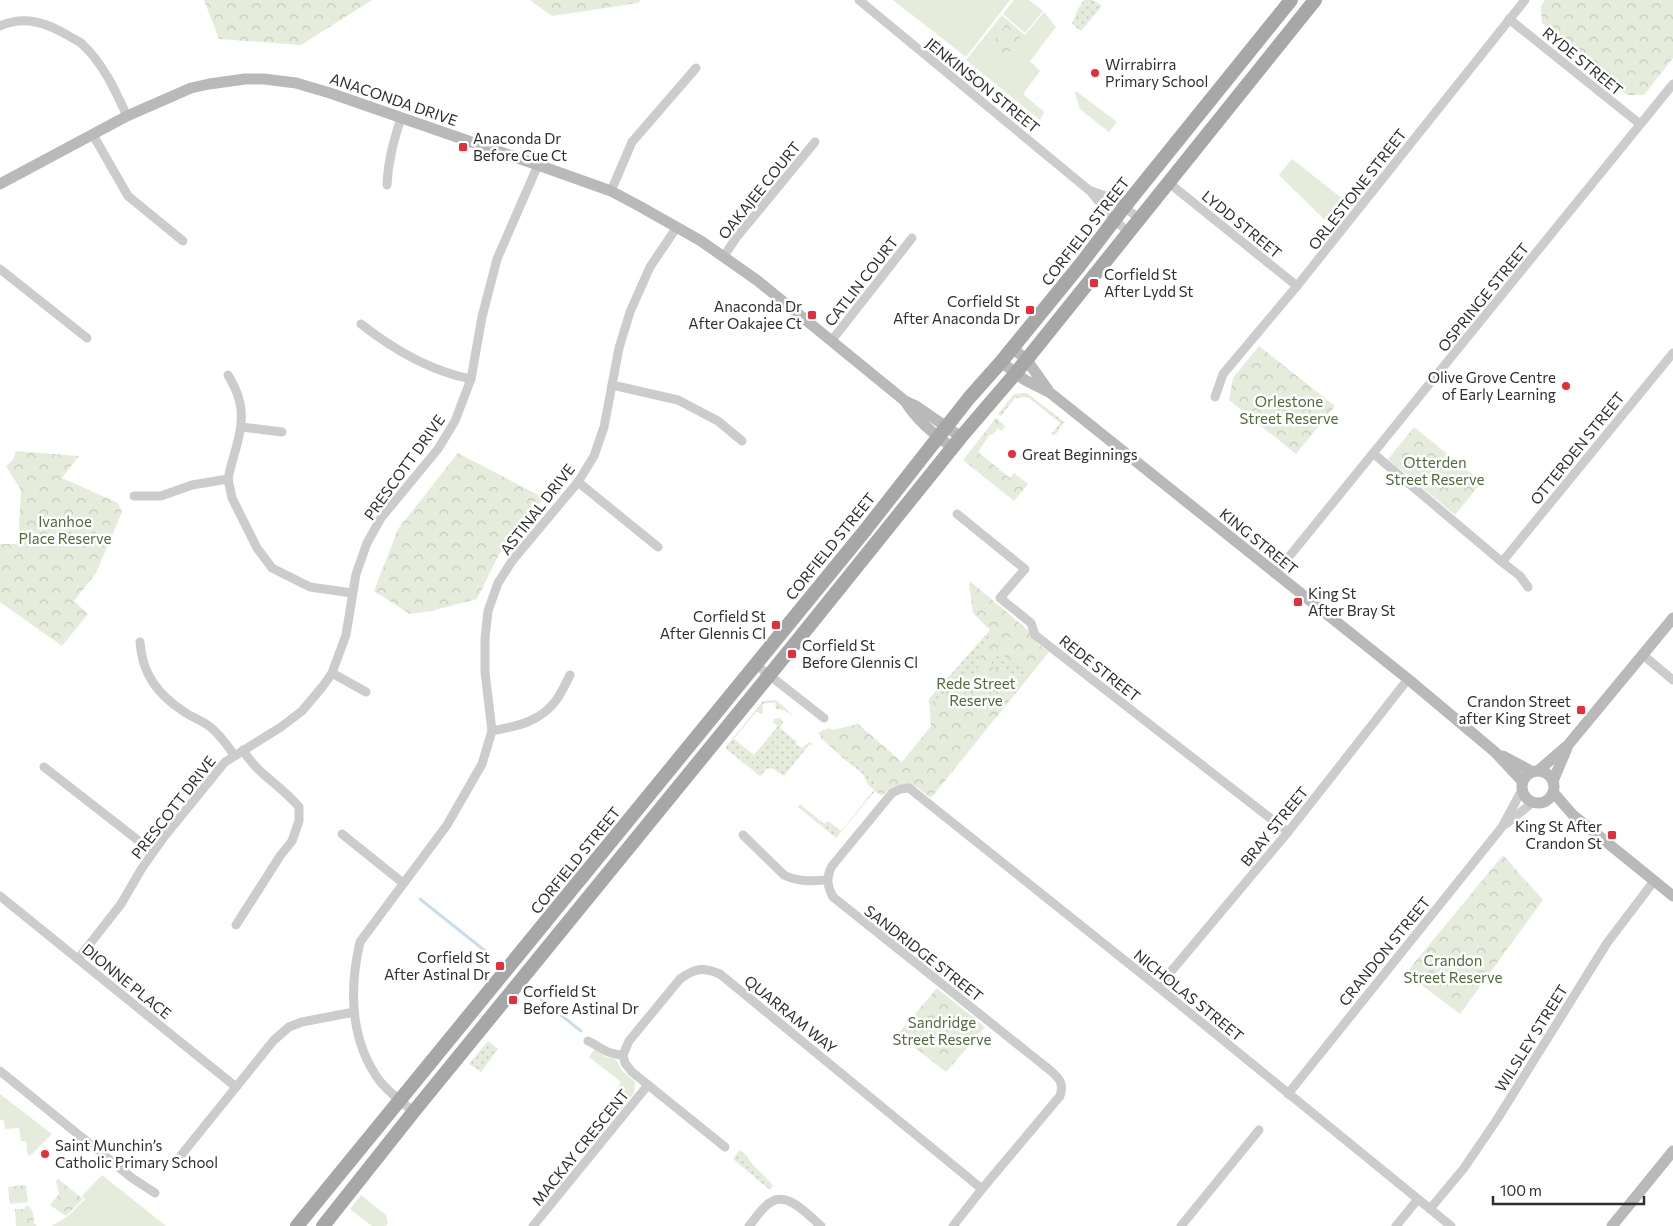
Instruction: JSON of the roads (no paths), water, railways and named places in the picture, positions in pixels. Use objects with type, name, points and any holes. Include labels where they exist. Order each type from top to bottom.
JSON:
[{"type":"main road","name":"CORFIELD STREET","points":[[297,1226],[969,398],[1001,362],[1080,265],[1125,206],[1291,0]]},
{"type":"main road","points":[[324,1226],[414,1112],[957,442],[1015,374],[1316,0]]},
{"type":"main road","name":"ANACONDA DRIVE","points":[[0,184],[127,116],[190,88],[226,81],[255,79],[283,80],[311,87],[611,192],[677,227],[724,256],[758,281],[905,401],[916,406],[943,432],[957,442]]},
{"type":"main road","name":"KING STREET","points":[[1012,348],[1026,360],[1049,392]]},
{"type":"main road","name":"KING STREET","points":[[1001,362],[1015,374],[1049,392],[1408,679],[1495,752],[1522,786]]},
{"type":"main road","points":[[1673,618],[1568,744],[1535,771],[1522,786],[1528,800],[1533,802],[1545,801],[1573,815],[1673,896]]},
{"type":"main road","points":[[1545,801],[1553,786],[1568,744]]},
{"type":"main road","name":"KING STREET","points":[[1495,752],[1535,771]]},
{"type":"main road","points":[[1535,771],[1548,773],[1553,786],[1573,815]]},
{"type":"main road","points":[[1612,1226],[1673,1151]]},
{"type":"street","name":"JENKINSON STREET","points":[[859,0],[1090,190],[1114,220],[1129,232]]},
{"type":"street","name":"ORLESTONE STREET","points":[[1216,398],[1223,374],[1297,286],[1525,0]]},
{"type":"street","name":"RYDE STREET","points":[[1509,19],[1640,124]]},
{"type":"street","points":[[0,26],[10,22],[40,22],[82,44],[102,68],[127,116]]},
{"type":"street","points":[[611,192],[632,142],[696,68]]},
{"type":"street","name":"OSPRINGE STREET","points":[[1275,574],[1673,84]]},
{"type":"street","points":[[387,185],[391,149],[401,118]]},
{"type":"street","points":[[93,135],[128,196],[183,241]]},
{"type":"street","name":"OAKAJEE COURT","points":[[724,256],[736,238],[815,142]]},
{"type":"street","name":"PRESCOTT DRIVE","points":[[78,959],[110,920],[153,852],[218,771],[234,755],[282,727],[302,711],[332,673],[346,635],[356,574],[367,543],[381,518],[438,448],[455,421],[471,379],[482,317],[497,259],[538,165]]},
{"type":"street","name":"LYDD STREET","points":[[1169,183],[1297,286]]},
{"type":"street","name":"JENKINSON STREET","points":[[1090,190],[1112,198],[1140,219]]},
{"type":"street","name":"ASTINAL DRIVE","points":[[414,1112],[381,1082],[367,1061],[358,1038],[354,1012],[355,964],[360,942],[447,825],[482,764],[492,731],[485,672],[485,638],[488,611],[498,583],[512,560],[578,482],[594,456],[604,427],[619,348],[630,312],[650,267],[677,227]]},
{"type":"street","name":"CATLIN COURT","points":[[832,340],[912,238]]},
{"type":"street","points":[[0,269],[87,338]]},
{"type":"street","points":[[361,324],[385,343],[410,358],[450,374],[471,379]]},
{"type":"street","name":"OTTERDEN STREET","points":[[1502,562],[1673,353]]},
{"type":"street","points":[[228,374],[239,397],[242,412],[241,427],[228,478],[232,498],[257,548],[272,568],[310,586],[352,593]]},
{"type":"street","points":[[612,385],[678,400],[718,421],[742,441]]},
{"type":"street","points":[[241,427],[282,432]]},
{"type":"street","points":[[1374,454],[1520,576],[1528,587]]},
{"type":"street","points":[[134,496],[160,496],[192,485],[228,478]]},
{"type":"street","points":[[578,482],[658,547]]},
{"type":"street","name":"REDE STREET","points":[[957,514],[1025,569],[1000,598],[1030,623],[1036,635],[1288,832]]},
{"type":"street","points":[[140,642],[144,668],[154,684],[182,710],[219,734],[234,755]]},
{"type":"street","points":[[1642,655],[1673,680]]},
{"type":"street","points":[[755,664],[824,718]]},
{"type":"street","points":[[332,673],[366,692]]},
{"type":"street","points":[[492,731],[523,725],[542,714],[557,700],[570,675]]},
{"type":"street","name":"BRAY STREET","points":[[1158,987],[1288,832],[1408,679]]},
{"type":"street","points":[[236,925],[280,856],[292,841],[299,821],[299,807],[289,795],[251,764],[243,750]]},
{"type":"street","points":[[44,767],[153,852]]},
{"type":"street","name":"CRANDON STREET","points":[[1502,827],[1522,786]]},
{"type":"street","name":"NICHOLAS STREET","points":[[828,880],[832,866],[892,793],[908,788],[1158,987],[1451,1226]]},
{"type":"street","name":"CRANDON STREET","points":[[1288,1094],[1502,827],[1533,802]]},
{"type":"street","points":[[342,834],[403,882]]},
{"type":"street","points":[[743,835],[784,875],[804,881],[828,880]]},
{"type":"street","name":"SANDRIDGE STREET","points":[[828,880],[829,889],[839,903],[1052,1071],[1061,1082],[1060,1096],[953,1226]]},
{"type":"street","name":"WILSLEY STREET","points":[[1430,1209],[1464,1168],[1496,1121],[1607,942],[1654,881]]},
{"type":"street","name":"DIONNE PLACE","points":[[0,896],[236,1087]]},
{"type":"street","name":"QUARRAM WAY","points":[[623,1055],[629,1041],[680,979],[700,968],[711,970],[720,974],[982,1189]]},
{"type":"street","points":[[178,1159],[274,1040],[289,1027],[308,1020],[354,1012]]},
{"type":"street","points":[[588,1040],[606,1052],[623,1055],[632,1072],[725,1147]]},
{"type":"street","points":[[0,1071],[132,1178],[156,1193]]},
{"type":"street","name":"MACKAY CRESCENT","points":[[533,1226],[648,1085]]},
{"type":"street","points":[[1181,1226],[1259,1130]]},
{"type":"street","points":[[749,1226],[771,1201],[779,1199],[793,1204],[821,1226]]},
{"type":"street","points":[[1396,1226],[1418,1199]]},
{"type":"waterway","points":[[420,899],[489,954]]},
{"type":"waterway","points":[[538,997],[581,1031]]},
{"type":"place","name":"Wirrabirra Primary School","points":[[1095,73]]},
{"type":"place","name":"Anaconda Dr Before Cue Ct","points":[[463,147]]},
{"type":"place","name":"Corfield St After Lydd St","points":[[1094,283]]},
{"type":"place","name":"Corfield St After Anaconda Dr","points":[[1030,310]]},
{"type":"place","name":"Anaconda Dr After Oakajee Ct","points":[[812,315]]},
{"type":"place","name":"Olive Grove Centre of Early Learning","points":[[1566,386]]},
{"type":"place","name":"Great Beginnings","points":[[1012,454]]},
{"type":"place","name":"King St After Bray St","points":[[1298,602]]},
{"type":"place","name":"Corfield St After Glennis Cl","points":[[776,625]]},
{"type":"place","name":"Corfield St Before Glennis Cl","points":[[792,654]]},
{"type":"place","name":"Crandon Street after King Street","points":[[1581,710]]},
{"type":"place","name":"King St After Crandon St","points":[[1612,835]]},
{"type":"place","name":"Corfield St After Astinal Dr","points":[[500,966]]},
{"type":"place","name":"Corfield St Before Astinal Dr","points":[[513,1000]]},
{"type":"place","name":"Saint Munchin’s Catholic Primary School","points":[[45,1154]]},
{"type":"park label","name":"Orlestone Street Reserve","points":[[1289,410]]},
{"type":"park label","name":"Otterden Street Reserve","points":[[1435,470]]},
{"type":"park label","name":"Ivanhoe Place Reserve","points":[[65,530]]},
{"type":"park label","name":"Rede Street Reserve","points":[[976,692]]},
{"type":"park label","name":"Crandon Street Reserve","points":[[1453,968]]},
{"type":"park label","name":"Sandridge Street Reserve","points":[[942,1030]]}]
